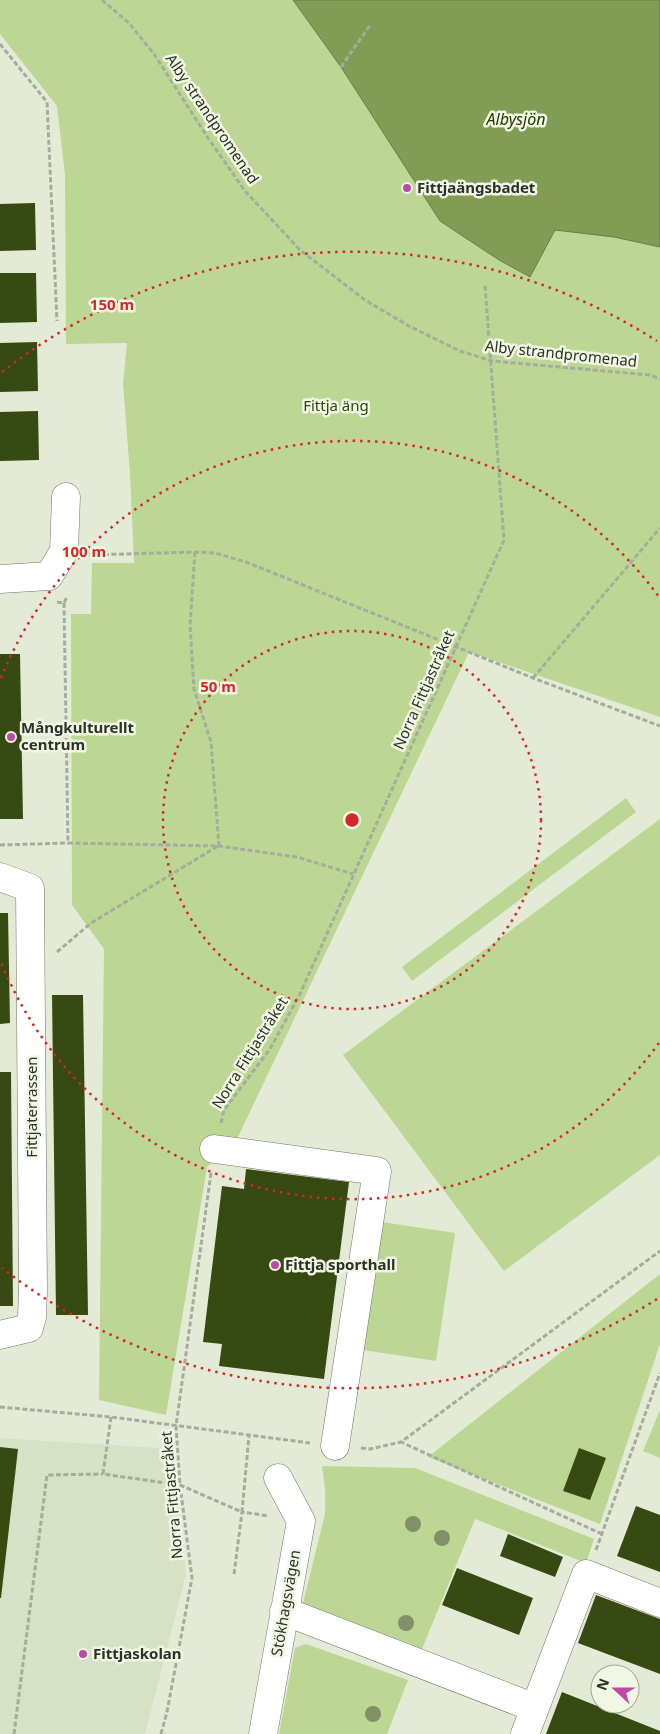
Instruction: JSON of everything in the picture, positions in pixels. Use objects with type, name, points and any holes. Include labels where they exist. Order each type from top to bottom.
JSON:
[{"type":"street","points":[[0,579],[49,576],[64,551],[66,497]]},
{"type":"street","name":"Fittjaterrassen","points":[[0,877],[30,888],[32,1317],[29,1328],[7,1335],[0,1335]]},
{"type":"street","points":[[214,1149],[377,1171],[335,1446]]},
{"type":"street","points":[[278,1478],[301,1521]]},
{"type":"street","name":"Stökhagsvägen","points":[[263,1734],[301,1521]]},
{"type":"street","points":[[526,1734],[586,1574],[660,1603]]},
{"type":"street","points":[[284,1612],[535,1708]]},
{"type":"path","name":"Alby strandpromenad","points":[[102,0],[129,23],[154,54],[208,138],[245,190],[300,250],[365,300],[409,326],[460,352],[492,361],[650,375],[660,378]]},
{"type":"path","points":[[340,67],[370,25]]},
{"type":"path","points":[[0,44],[47,102],[56,321]]},
{"type":"path","name":"Norra Fittjastråket","points":[[160,1734],[167,1712],[192,1578],[180,1485],[176,1426],[214,1149],[224,1110],[270,1049],[299,996],[504,540],[485,286]]},
{"type":"path","points":[[533,678],[660,528]]},
{"type":"path","points":[[195,552],[190,625],[194,688],[211,742],[219,846]]},
{"type":"path","points":[[86,555],[216,553],[246,562],[533,678],[660,726]]},
{"type":"path","points":[[68,595],[64,603],[68,843]]},
{"type":"path","points":[[55,602],[64,603]]},
{"type":"path","points":[[0,845],[68,843],[219,846],[296,857],[353,874]]},
{"type":"path","points":[[31,958],[53,956],[91,923],[219,846]]},
{"type":"path","points":[[0,1407],[112,1417],[335,1446],[370,1449],[401,1442],[660,1251]]},
{"type":"path","points":[[401,1442],[602,1534],[660,1372]]},
{"type":"path","points":[[103,1474],[112,1417]]},
{"type":"path","points":[[234,1574],[249,1435]]},
{"type":"path","points":[[14,1734],[47,1475],[103,1474],[180,1485],[242,1512],[301,1521]]},
{"type":"shaded area","name":"Fittjaskolan","points":[[0,1438],[174,1449],[186,1574],[145,1734],[0,1734]]},
{"type":"green space","name":"Fittja äng","points":[[0,0],[293,0],[341,67],[440,221],[499,260],[530,277],[555,230],[614,237],[660,247],[660,717],[469,652],[237,1139],[207,1167],[166,1415],[99,1400],[104,949],[72,905],[71,614],[91,614],[92,563],[134,563],[130,473],[123,384],[127,343],[66,344],[65,175],[57,106],[0,34]]},
{"type":"green space","points":[[626,798],[636,812],[412,981],[402,967]]},
{"type":"green space","points":[[660,819],[660,1155],[504,1271],[343,1055]]},
{"type":"green space","points":[[382,1222],[455,1233],[436,1361],[363,1350]]},
{"type":"green space","points":[[660,1274],[660,1344],[600,1524],[428,1457]]},
{"type":"green space","points":[[660,1410],[660,1458],[643,1451]]},
{"type":"green space","points":[[322,1466],[415,1468],[594,1539],[586,1563],[475,1519],[422,1649],[303,1603],[325,1514],[325,1489]]},
{"type":"green space","points":[[306,1644],[408,1680],[387,1734],[279,1734],[295,1648]]},
{"type":"water","name":"Albysjön","points":[[293,0],[660,0],[660,247],[614,237],[555,230],[530,277],[499,260],[440,221],[341,67]]},
{"type":"building","points":[[35,203],[36,250],[0,251],[0,204]]},
{"type":"building","points":[[0,273],[36,273],[37,322],[0,323]]},
{"type":"building","points":[[37,342],[38,391],[0,392],[0,343]]},
{"type":"building","points":[[38,411],[39,460],[0,461],[0,412]]},
{"type":"building","name":"Mångkulturellt centrum","points":[[0,654],[20,654],[23,819],[0,819]]},
{"type":"building","points":[[0,913],[8,913],[10,1023],[0,1024]]},
{"type":"building","points":[[52,995],[83,995],[88,1315],[56,1315]]},
{"type":"building","points":[[0,1072],[11,1072],[13,1306],[0,1306]]},
{"type":"building","name":"Fittja sporthall","points":[[246,1169],[349,1182],[324,1379],[219,1366],[222,1344],[203,1342],[222,1186],[244,1189]]},
{"type":"building","points":[[0,1447],[18,1449],[1,1598],[0,1598]]},
{"type":"building","points":[[579,1448],[606,1458],[590,1500],[563,1491]]},
{"type":"building","points":[[636,1506],[660,1515],[660,1572],[617,1556]]},
{"type":"building","points":[[508,1534],[563,1557],[555,1577],[500,1556]]},
{"type":"building","points":[[457,1568],[533,1598],[519,1635],[442,1605]]},
{"type":"building","points":[[596,1595],[660,1619],[660,1674],[640,1666],[640,1664],[634,1664],[578,1643]]},
{"type":"building","points":[[562,1692],[590,1703],[590,1714],[617,1714],[660,1731],[660,1734],[546,1734]]},
{"type":"place","name":"Fittjaängsbadet","points":[[407,188]]},
{"type":"place","name":"Mångkulturellt centrum","points":[[11,737]]},
{"type":"place","name":"Fittja sporthall","points":[[275,1265]]},
{"type":"place","name":"Fittjaskolan","points":[[83,1654]]}]
